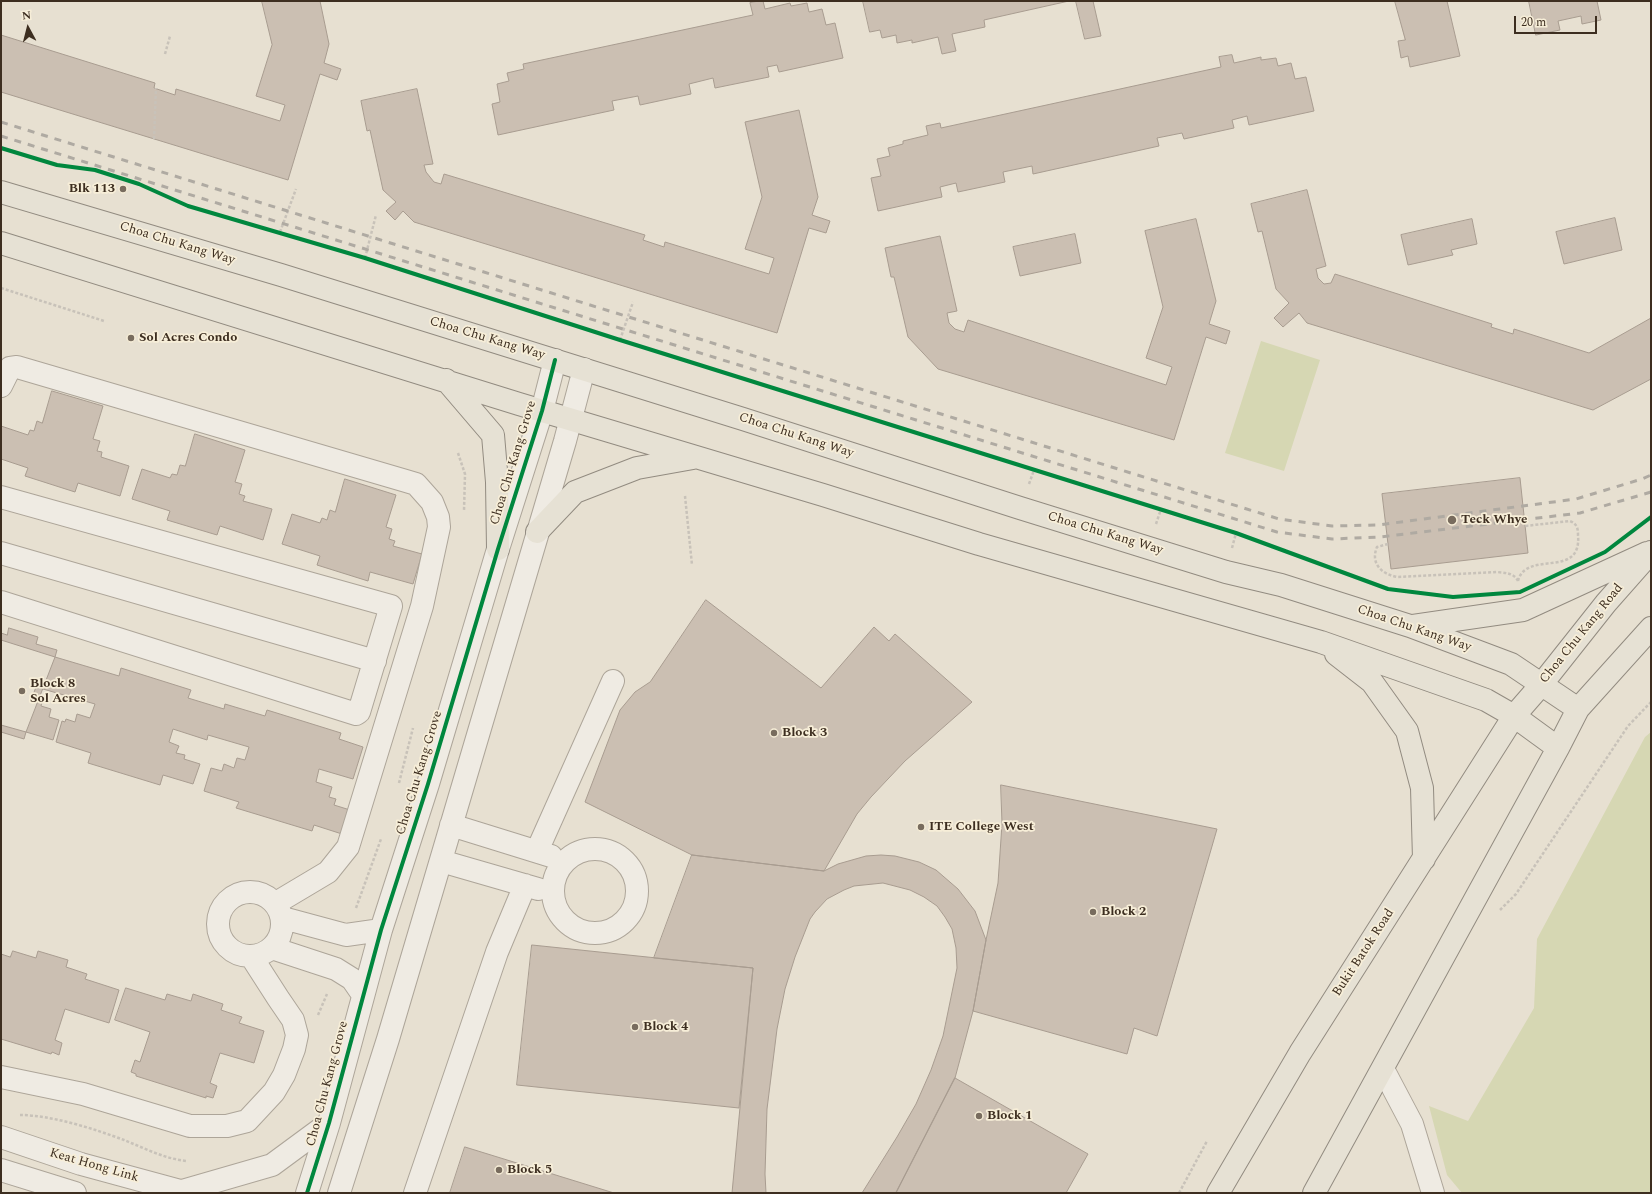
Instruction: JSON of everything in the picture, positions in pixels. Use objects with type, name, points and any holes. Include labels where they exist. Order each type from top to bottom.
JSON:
[{"type":"main road","name":"Choa Chu Kang Way","points":[[1,192],[281,275],[584,369],[1020,508],[1226,572],[1280,585],[1410,626],[1511,664],[1578,709]]},
{"type":"main road","points":[[1,243],[571,420],[698,457],[979,544],[1321,642],[1486,700],[1514,716],[1558,748]]},
{"type":"main road","points":[[446,380],[493,435],[498,482],[498,549]]},
{"type":"main road","points":[[537,532],[575,492],[637,468],[698,457]]},
{"type":"main road","points":[[1410,626],[1523,610],[1651,552]]},
{"type":"main road","name":"Choa Chu Kang Road","points":[[1514,716],[1651,552]]},
{"type":"main road","points":[[1314,1193],[1383,1070],[1578,709],[1651,628]]},
{"type":"main road","points":[[1321,642],[1372,682],[1407,731],[1422,788],[1424,859]]},
{"type":"main road","name":"Bukit Batok Road","points":[[1218,1193],[1300,1053],[1514,716]]},
{"type":"street","name":"Choa Chu Kang Grove","points":[[307,1193],[330,1123],[381,930],[428,784],[498,549],[542,411],[555,360]]},
{"type":"street","points":[[1,386],[10,368],[17,368],[416,484],[432,502],[438,517],[439,527],[422,606],[348,847],[328,872],[279,911]]},
{"type":"street","points":[[339,1193],[388,1039],[441,861],[571,420],[584,369]]},
{"type":"street","points":[[1,497],[392,606],[359,712],[353,714],[1,602]]},
{"type":"street","points":[[1,553],[375,661]]},
{"type":"street","points":[[537,852],[613,681]]},
{"type":"street","points":[[451,825],[564,860]]},
{"type":"street","points":[[597,848],[614,852],[624,860],[637,880],[637,897],[631,914],[618,927],[601,933],[583,932],[567,924],[556,910],[552,892],[555,875],[564,860],[580,850],[597,848]]},
{"type":"street","points":[[441,861],[552,892]]},
{"type":"street","points":[[415,1193],[497,952],[525,885]]},
{"type":"street","points":[[246,891],[257,892],[267,896],[279,911],[283,929],[279,940],[272,948],[262,954],[251,956],[240,954],[230,949],[223,941],[218,931],[218,920],[221,910],[227,901],[236,894],[246,891]]},
{"type":"street","points":[[279,911],[346,935],[381,930]]},
{"type":"street","points":[[272,948],[336,969],[352,979],[363,995]]},
{"type":"street","points":[[1,1077],[83,1094],[190,1126],[227,1126],[247,1121],[274,1092],[284,1075],[294,1049],[297,1035],[293,1020],[251,956]]},
{"type":"street","points":[[1383,1070],[1412,1124],[1433,1193]]},
{"type":"street","points":[[185,1192],[272,1165],[330,1123]]},
{"type":"street","name":"Keat Hong Link","points":[[1,1137],[81,1164],[185,1192]]},
{"type":"street","points":[[1,1170],[75,1193]]},
{"type":"path","points":[[165,54],[170,36]]},
{"type":"path","points":[[154,139],[156,88]]},
{"type":"path","points":[[280,232],[296,189]]},
{"type":"path","points":[[365,258],[376,215]]},
{"type":"path","points":[[273,230],[287,235]]},
{"type":"path","points":[[358,256],[373,261]]},
{"type":"path","points":[[1,288],[104,321]]},
{"type":"path","points":[[620,340],[634,302]]},
{"type":"path","points":[[613,338],[627,343]]},
{"type":"path","points":[[1027,467],[1042,472]]},
{"type":"path","points":[[685,496],[692,565]]},
{"type":"path","points":[[1153,507],[1168,512]]},
{"type":"path","points":[[1388,544],[1377,547],[1374,553],[1376,562],[1381,571],[1387,575],[1398,577],[1498,572],[1510,574],[1516,577],[1518,581],[1520,575],[1525,569],[1536,565],[1570,559],[1576,552],[1579,543],[1578,529],[1575,523],[1570,520],[1525,526]]},
{"type":"path","points":[[1229,530],[1243,535]]},
{"type":"path","points":[[1499,911],[1516,894],[1628,726],[1651,702]]},
{"type":"path","points":[[17,1115],[51,1119],[102,1131],[165,1157],[186,1162],[193,1161]]},
{"type":"path","points":[[1179,1193],[1207,1141]]},
{"type":"green space","points":[[1261,341],[1320,360],[1284,471],[1225,453]]},
{"type":"green space","points":[[1651,732],[1651,1193],[1462,1193],[1447,1175],[1429,1106],[1468,1121],[1534,1008],[1537,939],[1645,737]]},
{"type":"building","points":[[262,1],[320,1],[329,44],[324,63],[341,69],[337,80],[320,74],[288,180],[1,92],[1,35],[155,83],[154,88],[175,95],[176,89],[280,121],[285,105],[256,96],[272,45]]},
{"type":"building","points":[[763,1],[765,9],[790,3],[791,6],[807,3],[809,12],[822,9],[826,25],[835,23],[843,58],[779,72],[777,65],[767,67],[769,77],[715,88],[713,78],[689,84],[691,94],[640,105],[638,96],[612,101],[614,110],[498,135],[492,104],[500,102],[497,84],[509,81],[507,73],[524,69],[523,64],[753,15],[750,3]]},
{"type":"building","points":[[863,1],[1069,1],[984,20],[985,27],[952,34],[956,51],[942,54],[938,37],[912,43],[912,40],[897,43],[896,35],[882,38],[880,30],[870,32]]},
{"type":"building","points":[[1076,1],[1093,1],[1101,36],[1085,39]]},
{"type":"building","points":[[1395,1],[1447,1],[1460,56],[1410,67],[1408,56],[1401,58],[1398,41],[1405,40]]},
{"type":"building","points":[[1529,1],[1597,1],[1601,20],[1582,24],[1581,16],[1558,21],[1560,30],[1536,35]]},
{"type":"building","points":[[1232,55],[1234,63],[1261,57],[1261,60],[1276,58],[1278,66],[1291,63],[1295,79],[1306,77],[1314,111],[1249,125],[1247,116],[1232,120],[1234,128],[1184,139],[1182,133],[1157,138],[1159,146],[1033,174],[1032,166],[1003,172],[1005,182],[958,192],[956,183],[940,187],[942,197],[878,211],[871,178],[881,176],[877,159],[890,156],[888,148],[903,144],[903,141],[928,135],[926,126],[940,123],[941,128],[1221,67],[1219,57]]},
{"type":"building","points":[[417,89],[433,164],[424,165],[426,172],[434,182],[441,184],[444,174],[645,235],[643,240],[664,247],[665,242],[769,274],[774,258],[745,249],[762,197],[745,122],[799,110],[818,197],[812,215],[830,221],[826,233],[809,228],[777,333],[414,222],[403,211],[395,220],[386,211],[396,202],[383,190],[370,130],[367,131],[361,101]]},
{"type":"building","points":[[1307,190],[1326,266],[1316,269],[1318,278],[1324,284],[1331,283],[1335,274],[1492,324],[1491,327],[1513,334],[1514,329],[1589,353],[1651,318],[1651,379],[1593,410],[1307,323],[1299,313],[1283,327],[1274,318],[1289,303],[1276,289],[1262,231],[1258,232],[1251,204]]},
{"type":"building","points":[[1615,218],[1622,250],[1564,264],[1556,232]]},
{"type":"building","points":[[1196,219],[1216,301],[1209,324],[1230,331],[1226,344],[1206,337],[1174,440],[938,369],[908,337],[894,277],[891,277],[885,248],[940,236],[957,311],[947,313],[949,323],[955,329],[964,332],[968,320],[1166,385],[1172,367],[1146,358],[1163,307],[1145,231]]},
{"type":"building","points":[[1472,219],[1477,244],[1451,250],[1453,255],[1408,265],[1401,235]]},
{"type":"building","points":[[1075,234],[1081,263],[1020,276],[1013,247]]},
{"type":"building","points":[[52,391],[103,406],[93,439],[100,441],[97,451],[102,452],[101,457],[129,466],[120,496],[78,483],[75,492],[25,476],[28,468],[1,459],[1,426],[28,435],[30,430],[34,431],[37,421],[42,423]]},
{"type":"building","points":[[195,434],[245,450],[235,482],[242,484],[239,494],[245,496],[243,501],[272,509],[263,540],[220,526],[217,535],[167,520],[170,511],[132,499],[142,469],[170,478],[172,474],[177,475],[180,465],[185,466]]},
{"type":"building","points":[[1520,478],[1528,553],[1391,569],[1382,494]]},
{"type":"building","points":[[345,479],[396,495],[386,527],[392,529],[389,539],[395,541],[393,546],[422,554],[413,584],[370,572],[368,581],[317,565],[320,556],[282,544],[292,514],[320,523],[322,518],[327,520],[330,510],[335,512]]},
{"type":"building","name":"Block 3","points":[[706,600],[821,688],[874,627],[889,641],[895,634],[972,702],[905,761],[871,797],[857,814],[824,871],[692,855],[585,802],[620,710],[635,692],[650,682]]},
{"type":"building","points":[[9,628],[38,637],[36,644],[57,650],[55,657],[119,676],[121,668],[191,690],[188,698],[224,709],[225,704],[265,716],[267,710],[341,733],[339,739],[363,747],[353,779],[319,769],[316,782],[332,787],[329,797],[336,799],[334,805],[350,810],[342,834],[314,825],[312,831],[236,808],[239,802],[204,791],[211,768],[222,771],[224,764],[234,768],[237,758],[245,760],[249,747],[208,735],[207,740],[173,729],[169,742],[179,746],[176,753],[185,755],[184,759],[200,764],[193,784],[163,775],[160,785],[88,763],[91,753],[56,742],[62,721],[65,722],[66,719],[75,722],[77,714],[90,718],[95,704],[36,687],[33,695],[43,698],[41,706],[51,709],[49,717],[59,720],[53,740],[26,732],[24,739],[1,732],[1,633],[7,635]]},
{"type":"building","name":"Block 8 Sol Acres","points":[[1,640],[55,657],[26,732],[1,725]]},
{"type":"building","name":"Block 2","points":[[1001,785],[1217,829],[1157,1036],[1134,1028],[1127,1054],[973,1011],[998,883],[1002,824]]},
{"type":"building","points":[[692,855],[824,871],[838,864],[866,856],[895,856],[919,862],[936,870],[958,889],[975,911],[986,940],[973,1011],[955,1078],[896,1193],[862,1193],[916,1104],[931,1070],[943,1036],[957,968],[956,948],[952,929],[945,917],[937,906],[924,897],[910,890],[883,883],[854,886],[844,890],[827,899],[815,912],[810,919],[795,957],[785,989],[777,1029],[767,1109],[765,1174],[766,1193],[732,1193],[753,968],[654,958]]},
{"type":"building","name":"Block 4","points":[[532,945],[753,968],[739,1108],[517,1085]]},
{"type":"building","points":[[13,951],[36,958],[38,951],[68,960],[66,967],[87,974],[85,979],[119,990],[109,1023],[65,1009],[55,1040],[62,1043],[59,1055],[1,1039],[1,954],[10,957]]},
{"type":"building","points":[[126,988],[165,1000],[167,994],[191,1001],[193,994],[223,1004],[221,1010],[242,1017],[239,1023],[264,1031],[254,1063],[220,1053],[210,1083],[217,1086],[213,1098],[206,1096],[206,1098],[136,1076],[136,1074],[131,1072],[135,1060],[140,1062],[150,1032],[115,1020]]},
{"type":"building","name":"Block 1","points":[[955,1078],[1088,1154],[1066,1193],[896,1193]]},
{"type":"building","name":"Block 5","points":[[465,1147],[614,1193],[450,1193]]},
{"type":"railway","points":[[1,122],[1279,519],[1332,526],[1378,525],[1576,499],[1651,475]]},
{"type":"railway","points":[[1,136],[1277,532],[1332,539],[1380,537],[1580,513],[1651,492]]},
{"type":"cycle path","points":[[1,148],[57,165],[95,170],[139,184],[188,206],[365,258],[620,340],[1236,533],[1388,589],[1453,597],[1520,592],[1605,552],[1651,517]]},
{"type":"cycle path","points":[[307,1193],[329,1123],[381,930],[428,784],[498,549],[542,411],[555,360]]},
{"type":"place","name":"Blk 113","points":[[123,189]]},
{"type":"place","name":"Sol Acres Condo","points":[[131,338]]},
{"type":"place","name":"Teck Whye","points":[[1452,520]]},
{"type":"place","name":"Block 8 Sol Acres","points":[[22,691]]},
{"type":"place","name":"Block 3","points":[[774,733]]},
{"type":"place","name":"ITE College West","points":[[921,827]]},
{"type":"place","name":"Block 2","points":[[1093,912]]},
{"type":"place","name":"Block 4","points":[[635,1027]]},
{"type":"place","name":"Block 1","points":[[979,1116]]},
{"type":"place","name":"Block 5","points":[[499,1170]]}]
